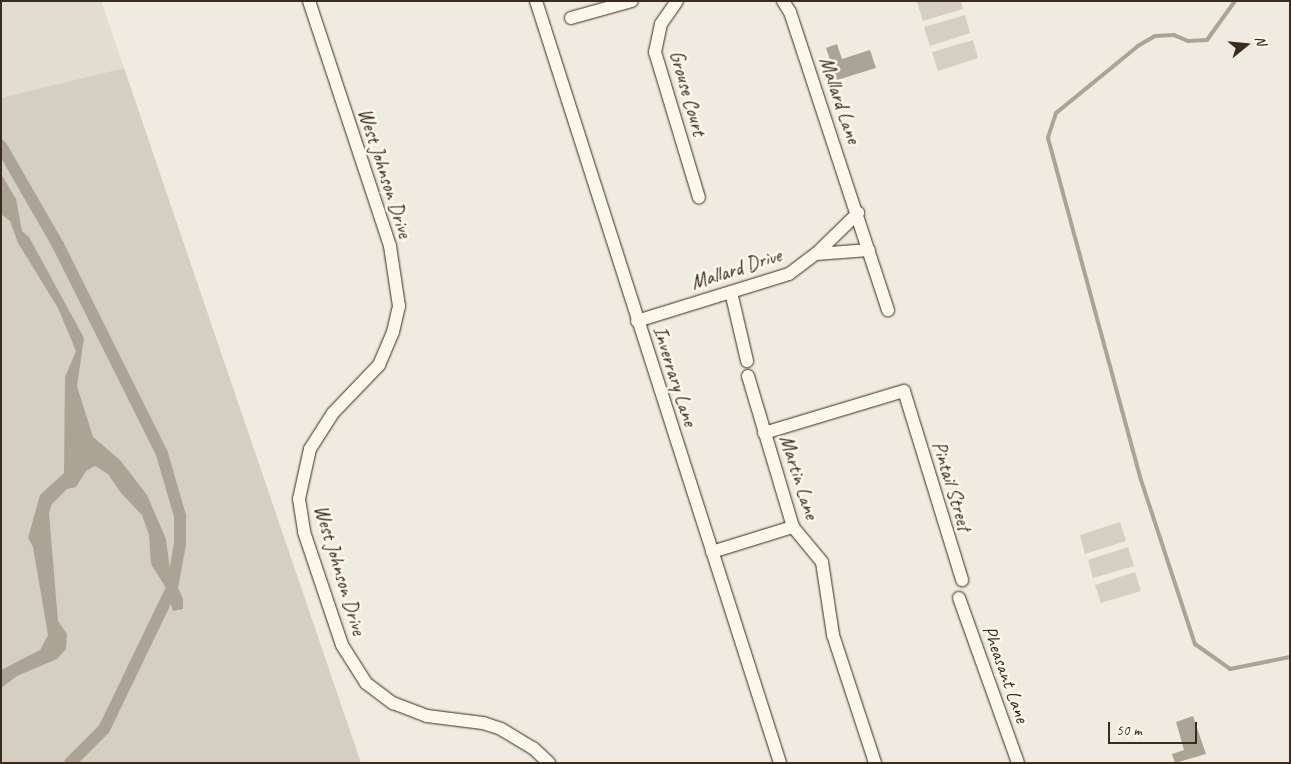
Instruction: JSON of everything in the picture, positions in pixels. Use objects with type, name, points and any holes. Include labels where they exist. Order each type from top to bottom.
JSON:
[{"type":"street","name":"West Johnson Drive","points":[[309,1],[390,246],[399,306],[393,332],[379,365],[333,413],[310,449],[299,499],[304,532],[342,645],[366,683],[393,703],[427,716],[483,723],[501,729],[534,748],[549,763]]},
{"type":"street","name":"Inverrary Lane","points":[[536,1],[636,321],[780,763]]},
{"type":"street","points":[[571,18],[632,1]]},
{"type":"street","name":"Grouse Court","points":[[676,1],[661,24],[655,52],[699,198]]},
{"type":"street","name":"Mallard Lane","points":[[783,1],[790,12],[858,213]]},
{"type":"street","name":"Mallard Drive","points":[[636,321],[789,274],[816,254],[858,213]]},
{"type":"street","points":[[858,213],[888,310]]},
{"type":"street","points":[[816,254],[869,250]]},
{"type":"street","points":[[730,292],[747,362]]},
{"type":"street","points":[[748,376],[755,407],[764,433]]},
{"type":"street","name":"Martin Lane","points":[[875,763],[833,634],[822,562],[793,527],[764,433],[904,391],[907,402]]},
{"type":"street","name":"Pintail Street","points":[[907,402],[962,580]]},
{"type":"street","points":[[712,552],[793,527]]},
{"type":"street","name":"Pheasant Lane","points":[[959,598],[1018,763]]},
{"type":"shaded area","points":[[1,1],[101,1],[124,68],[1,98]]},
{"type":"shaded area","points":[[961,1],[963,9],[923,21],[917,2]]},
{"type":"shaded area","points":[[965,15],[970,33],[930,46],[924,27]]},
{"type":"shaded area","points":[[973,40],[978,58],[938,71],[932,52]]},
{"type":"shaded area","points":[[837,44],[842,59],[870,50],[876,68],[837,80],[826,48]]},
{"type":"shaded area","points":[[124,68],[361,763],[1,763],[1,98]]},
{"type":"shaded area","points":[[1,174],[16,199],[22,231],[29,237],[84,338],[77,386],[93,437],[120,460],[147,495],[166,539],[170,570],[183,599],[183,609],[173,611],[166,588],[151,564],[149,535],[142,515],[121,493],[108,474],[95,466],[86,471],[76,487],[67,489],[52,504],[49,513],[58,621],[67,634],[66,649],[57,659],[17,676],[1,688],[1,670],[40,650],[48,635],[33,547],[28,538],[40,495],[64,473],[65,377],[76,351],[58,308],[18,243],[10,221],[1,214]]},
{"type":"shaded area","points":[[1120,522],[1126,541],[1085,554],[1080,535]]},
{"type":"shaded area","points":[[1128,547],[1134,566],[1093,578],[1088,560]]},
{"type":"shaded area","points":[[1135,572],[1141,591],[1101,603],[1095,585]]},
{"type":"shaded area","points":[[1193,716],[1206,754],[1175,763],[1172,754],[1184,750],[1176,722]]},
{"type":"waterway","points":[[1235,1],[1207,40],[1188,41],[1174,35],[1155,36],[1138,46],[1056,113],[1048,138],[1141,480],[1195,644],[1230,669],[1290,657]]},
{"type":"waterway","points":[[1,146],[58,245],[162,454],[180,516],[180,544],[172,588],[104,729],[70,763]]}]
